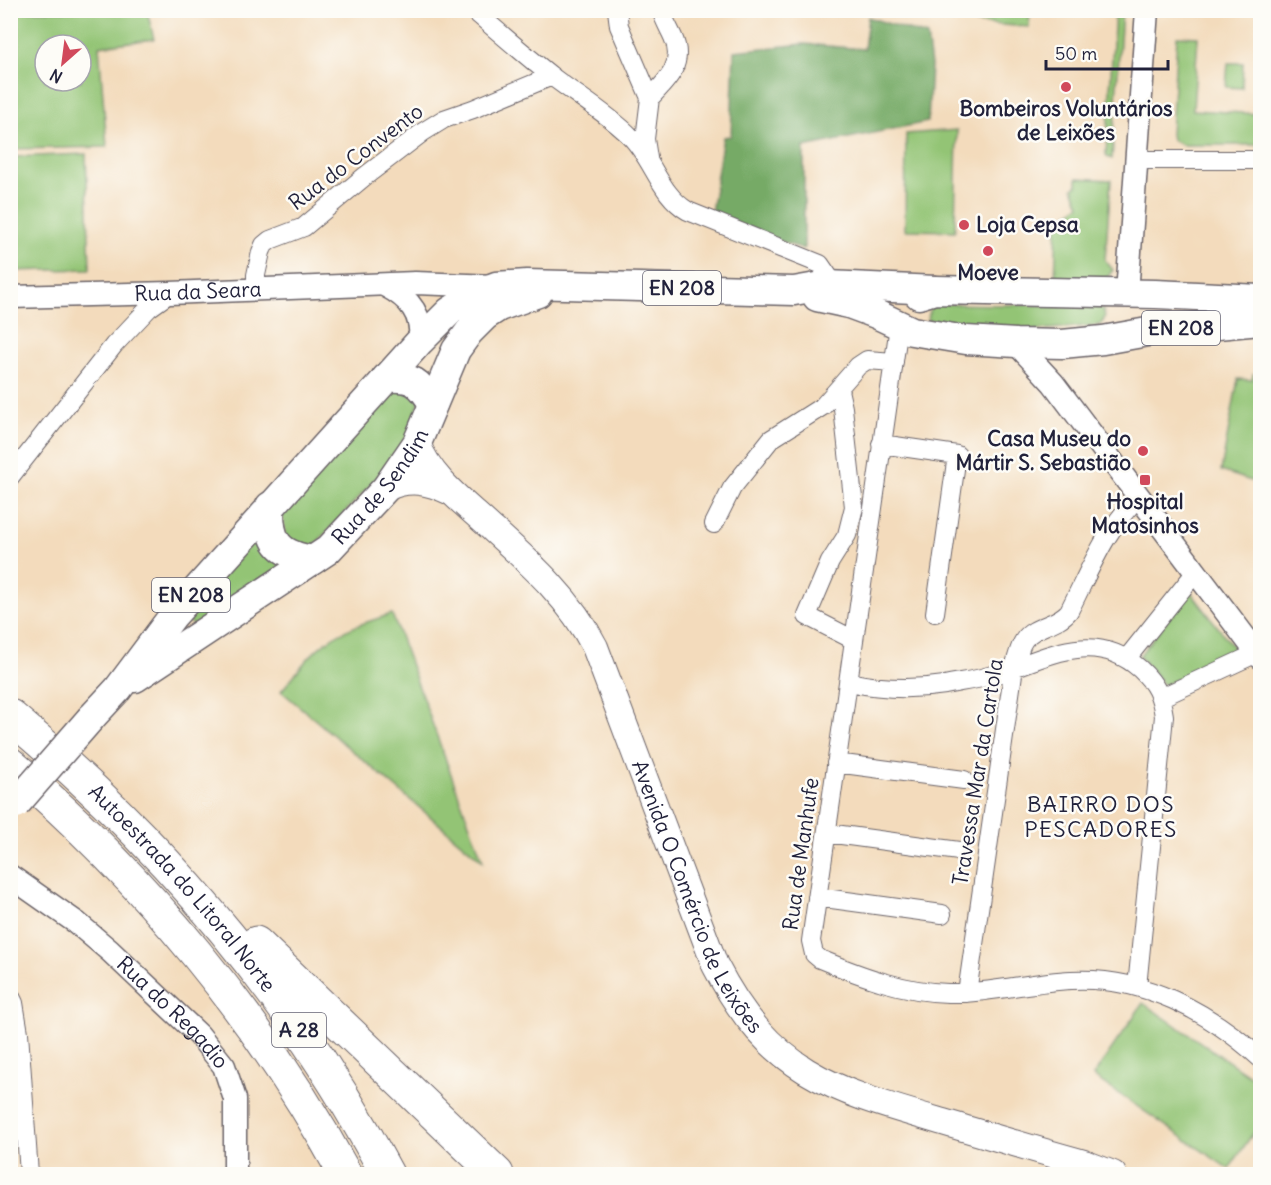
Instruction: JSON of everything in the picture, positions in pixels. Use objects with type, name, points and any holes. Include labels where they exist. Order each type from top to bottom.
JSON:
[{"type":"highway","name":"Autoestrada do Litoral Norte","points":[[10,717],[92,787],[159,854],[248,959],[311,1047],[346,1101],[387,1174]]},
{"type":"highway","name":"Autoestrada do Litoral Norte","points":[[10,764],[104,851],[197,954],[251,1024],[289,1079],[345,1174]]},
{"type":"highway","points":[[196,896],[230,915],[293,980],[497,1174]]},
{"type":"main road","name":"Rua de Sendim","points":[[12,811],[118,689],[171,617],[270,506],[450,311],[480,292],[496,286],[527,284],[794,291],[828,285],[1127,294]]},
{"type":"main road","name":"Rua de Sendim","points":[[118,689],[328,550],[386,488],[417,443],[456,351],[469,332],[485,316],[499,307],[525,297],[569,286]]},
{"type":"main road","points":[[899,326],[905,307],[912,299],[935,290]]},
{"type":"main road","name":"Rua de Sendim","points":[[794,291],[849,304],[899,326],[928,335],[1016,343],[1062,344],[1103,340]]},
{"type":"main road","name":"EN 208","points":[[1127,294],[1260,299]]},
{"type":"main road","points":[[1103,340],[1112,333],[1124,317],[1127,294]]},
{"type":"main road","name":"Rua de Sendim","points":[[450,311],[459,329],[456,351]]},
{"type":"main road","name":"EN 208","points":[[1103,340],[1153,331],[1260,321]]},
{"type":"main road","name":"Rua de Sendim","points":[[386,378],[407,378],[419,384],[433,404]]},
{"type":"main road","name":"Avenida O Comércio de Leixões","points":[[417,443],[426,463],[453,493],[542,575],[568,604],[587,632],[595,647],[715,965],[735,1001],[752,1024],[792,1062],[813,1076],[849,1093],[1098,1167],[1113,1174]]},
{"type":"main road","name":"Avenida O Comércio de Leixões","points":[[386,488],[399,482],[420,482],[453,493]]},
{"type":"main road","name":"Rua de Sendim","points":[[270,506],[270,524],[279,548],[289,555],[313,560]]},
{"type":"main road","name":"Avenida O Comércio de Leixões","points":[[1061,1157],[1096,1174]]},
{"type":"street","points":[[473,10],[552,76],[622,128],[640,147],[676,204],[709,220],[820,264],[829,276],[828,285]]},
{"type":"street","points":[[617,10],[619,26],[650,98],[645,149],[650,163]]},
{"type":"street","points":[[650,98],[666,82],[678,58],[677,46],[661,10]]},
{"type":"street","points":[[1127,294],[1147,10]]},
{"type":"street","name":"Rua do Convento","points":[[256,290],[261,252],[270,240],[304,227],[404,146],[444,119],[552,76]]},
{"type":"street","points":[[1137,160],[1260,160]]},
{"type":"street","points":[[415,283],[432,292],[450,311]]},
{"type":"street","name":"Rua da Seara","points":[[10,297],[386,286],[415,283],[496,286]]},
{"type":"street","points":[[386,286],[405,298],[416,311],[421,330],[420,342]]},
{"type":"street","points":[[10,477],[114,345],[149,308],[170,293]]},
{"type":"street","name":"Rua de Manhufe","points":[[899,326],[811,941],[814,954],[820,959],[884,983],[932,992],[996,991],[1071,980],[1103,981],[1137,987],[1177,1000],[1199,1012],[1237,1038],[1260,1058]]},
{"type":"street","points":[[1016,343],[1053,383],[1259,655],[1162,697]]},
{"type":"street","points":[[1053,383],[1052,365],[1062,344]]},
{"type":"street","points":[[714,524],[725,498],[771,439],[823,406],[858,366],[867,360],[894,362]]},
{"type":"street","points":[[839,390],[854,507],[847,535],[830,562],[807,616],[854,640]]},
{"type":"street","points":[[881,444],[957,455],[935,613]]},
{"type":"street","name":"Travessa Mar da Cartola","points":[[968,993],[1014,667],[1024,640],[1032,632],[1062,619],[1069,611],[1114,524],[1124,510],[1138,497]]},
{"type":"street","points":[[1127,658],[1195,573]]},
{"type":"street","points":[[849,682],[884,688],[919,688],[989,676],[1065,649],[1088,648],[1108,651],[1127,658],[1146,675],[1162,697],[1164,716],[1137,987]]},
{"type":"street","points":[[836,763],[964,780]]},
{"type":"street","points":[[827,833],[959,851]]},
{"type":"street","name":"Rua do Regadio","points":[[10,866],[33,893]]},
{"type":"street","name":"Rua do Regadio","points":[[10,876],[77,923],[110,951],[199,1035],[224,1066],[235,1099],[235,1174]]},
{"type":"street","name":"Rua do Regadio","points":[[10,883],[33,893]]},
{"type":"street","points":[[817,897],[942,914]]},
{"type":"street","points":[[10,995],[14,1003],[18,1033],[29,1174]]},
{"type":"green space","points":[[10,11],[147,11],[154,39],[99,46],[107,147],[11,149]]},
{"type":"green space","points":[[932,11],[1030,11],[1029,27],[976,23],[976,14]]},
{"type":"green space","points":[[1115,11],[1122,11],[1112,159],[1106,154]]},
{"type":"green space","points":[[868,17],[927,36],[931,65],[928,122],[804,147],[804,249],[710,219],[723,137],[731,136],[734,51],[804,44],[864,49]]},
{"type":"green space","points":[[1177,36],[1198,37],[1193,110],[1260,114],[1260,145],[1182,145],[1172,140]]},
{"type":"green space","points":[[1228,63],[1243,63],[1242,88],[1226,87]]},
{"type":"green space","points":[[957,130],[955,231],[905,230],[906,134]]},
{"type":"green space","points":[[86,154],[90,269],[11,271],[11,157]]},
{"type":"green space","points":[[1077,178],[1111,180],[1105,260],[1113,270],[1106,279],[1055,283],[1057,221],[1080,205],[1073,188],[1077,185]]},
{"type":"green space","points":[[937,304],[1097,306],[1103,309],[1105,316],[1100,325],[1025,331],[991,330],[928,320],[930,307]]},
{"type":"green space","points":[[1253,374],[1260,375],[1260,484],[1221,471],[1238,379],[1252,380]]},
{"type":"green space","points":[[395,386],[420,400],[406,446],[312,548],[286,539],[282,511]]},
{"type":"green space","points":[[262,526],[292,561],[194,626],[183,615]]},
{"type":"green space","points":[[1190,591],[1238,653],[1164,685],[1139,656]]},
{"type":"green space","points":[[392,614],[483,861],[281,691],[319,647],[333,637],[366,622]]},
{"type":"green space","points":[[1143,1003],[1260,1083],[1260,1123],[1229,1169],[1093,1076]]},
{"type":"place","name":"Bombeiros Voluntários de Leixões","points":[[1066,87]]},
{"type":"place","name":"Loja Cepsa","points":[[964,225]]},
{"type":"place","name":"Moeve","points":[[988,251]]},
{"type":"place","name":"Casa Museu do Mártir S. Sebastião","points":[[1143,451]]},
{"type":"place","name":"Hospital Matosinhos","points":[[1145,480]]},
{"type":"district","name":"BAIRRO DOS PESCADORES","points":[[1101,816]]}]
